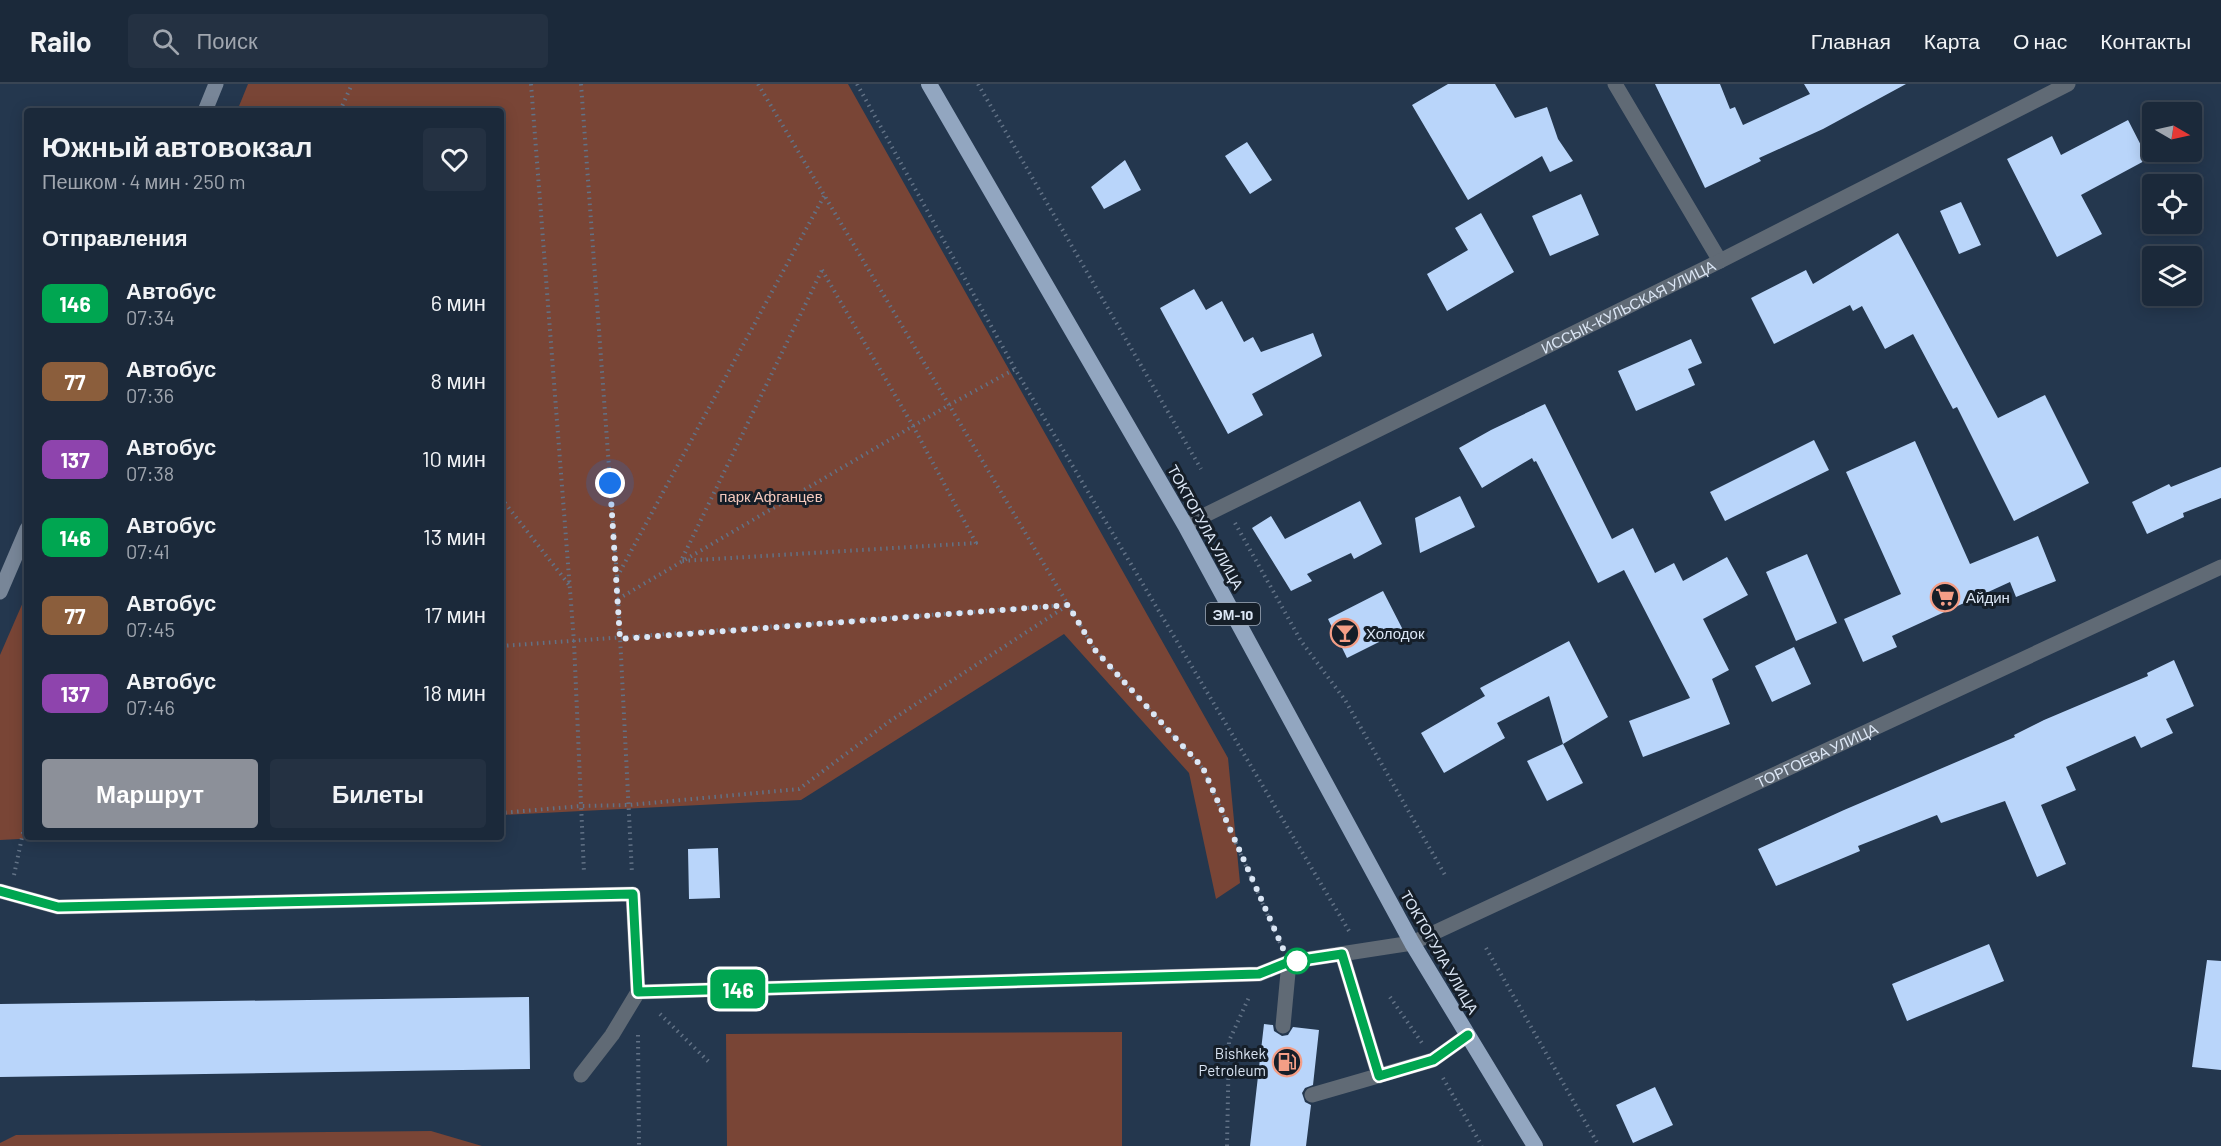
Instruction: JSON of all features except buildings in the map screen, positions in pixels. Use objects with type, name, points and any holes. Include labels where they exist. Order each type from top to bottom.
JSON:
[{"type":"highway","name":"ТОКТОГУЛА УЛИЦА","points":[[929,84],[1185,525],[1412,943],[1535,1146]]},
{"type":"main road","points":[[206,108],[216,84]]},
{"type":"main road","points":[[0,592],[24,536]]},
{"type":"street","points":[[1615,84],[1720,261]]},
{"type":"street","name":"ИССЫК-КУЛЬСКАЯ УЛИЦА","points":[[1185,525],[1720,261],[2068,84]]},
{"type":"street","name":"ТОРГОЕВА УЛИЦА","points":[[1259,974],[1289,962],[1412,943],[2221,567]]},
{"type":"street","points":[[5,892],[58,907],[633,894],[638,992],[612,1035],[581,1075]]},
{"type":"street","points":[[1342,954],[1379,1076]]},
{"type":"street","points":[[1283,1026],[1289,962]]},
{"type":"street","points":[[638,992],[1259,974]]},
{"type":"street","points":[[1312,1095],[1433,1060],[1468,1035]]},
{"type":"path","points":[[341,108],[352,84]]},
{"type":"path","points":[[531,84],[574,642],[585,895]]},
{"type":"path","points":[[581,84],[617,577],[633,894]]},
{"type":"path","points":[[758,84],[1095,650],[1203,768],[1289,962]]},
{"type":"path","points":[[857,84],[1015,369],[1351,934]]},
{"type":"path","points":[[978,84],[1201,469]]},
{"type":"path","points":[[617,577],[825,195]]},
{"type":"path","points":[[822,270],[913,426],[976,543],[681,561],[822,270]]},
{"type":"path","points":[[618,599],[949,405],[1015,369]]},
{"type":"path","points":[[504,502],[570,586]]},
{"type":"path","points":[[1231,515],[1301,641],[1345,700],[1445,874]]},
{"type":"path","points":[[504,646],[1068,605]]},
{"type":"path","points":[[504,813],[799,789],[890,721],[1068,605]]},
{"type":"path","points":[[5,892],[24,825]]},
{"type":"path","points":[[1486,948],[1599,1146]]},
{"type":"path","points":[[1227,1146],[1229,1041],[1259,974]]},
{"type":"path","points":[[638,992],[711,1064]]},
{"type":"path","points":[[638,992],[639,1146]]},
{"type":"green space","name":"парк Афганцев","points":[[248,84],[848,84],[1228,758],[1240,883],[1216,899],[1189,773],[1064,634],[801,800],[504,815],[504,108],[238,108]]},
{"type":"green space","points":[[24,600],[24,839],[0,840],[0,655]]},
{"type":"green space","points":[[1122,1032],[1122,1146],[727,1146],[726,1034]]},
{"type":"green space","points":[[431,1131],[482,1146],[0,1146],[0,1143],[16,1135]]},
{"type":"bus line","name":"146","points":[[0,891],[58,907],[633,894],[638,992],[1259,974],[1289,962],[1342,954],[1379,1076],[1433,1060],[1468,1035]]},
{"type":"place","name":"Айдин","points":[[1945,597]]},
{"type":"place","name":"Холодок","points":[[1345,633]]},
{"type":"place","name":"Bishkek Petroleum","points":[[1287,1062]]},
{"type":"route","points":[[610,483],[620,639],[1068,605],[1095,650],[1203,768],[1289,962],[1297,961]]}]
